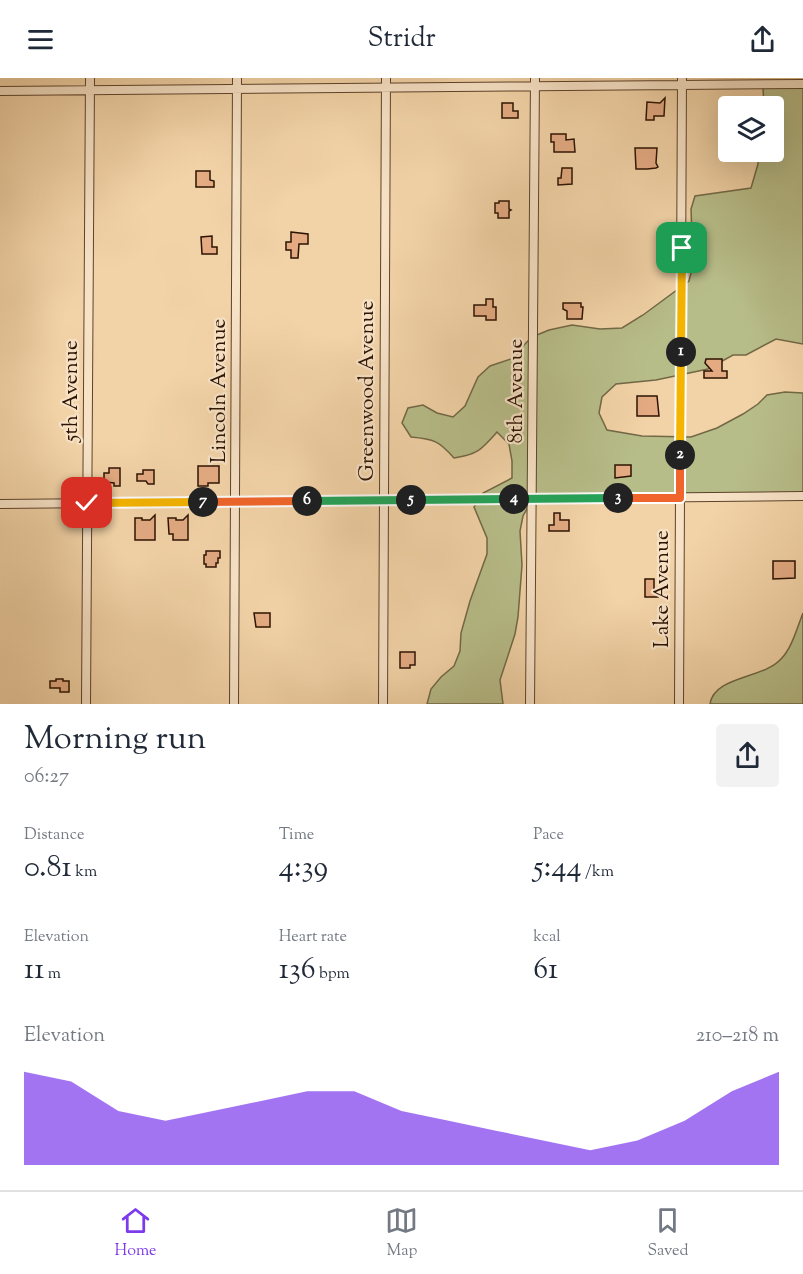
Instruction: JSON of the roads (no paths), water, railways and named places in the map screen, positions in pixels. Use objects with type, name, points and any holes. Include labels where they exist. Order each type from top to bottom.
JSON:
[{"type":"street","name":"5th Avenue","points":[[86,704],[90,78]]},
{"type":"street","name":"Lincoln Avenue","points":[[234,704],[237,78]]},
{"type":"street","name":"Greenwood Avenue","points":[[382,704],[386,78]]},
{"type":"street","points":[[0,91],[386,88],[535,82],[803,84]]},
{"type":"street","name":"8th Avenue","points":[[530,704],[535,82]]},
{"type":"street","name":"Lake Avenue","points":[[679,704],[682,82]]},
{"type":"street","points":[[0,504],[803,496]]}]
